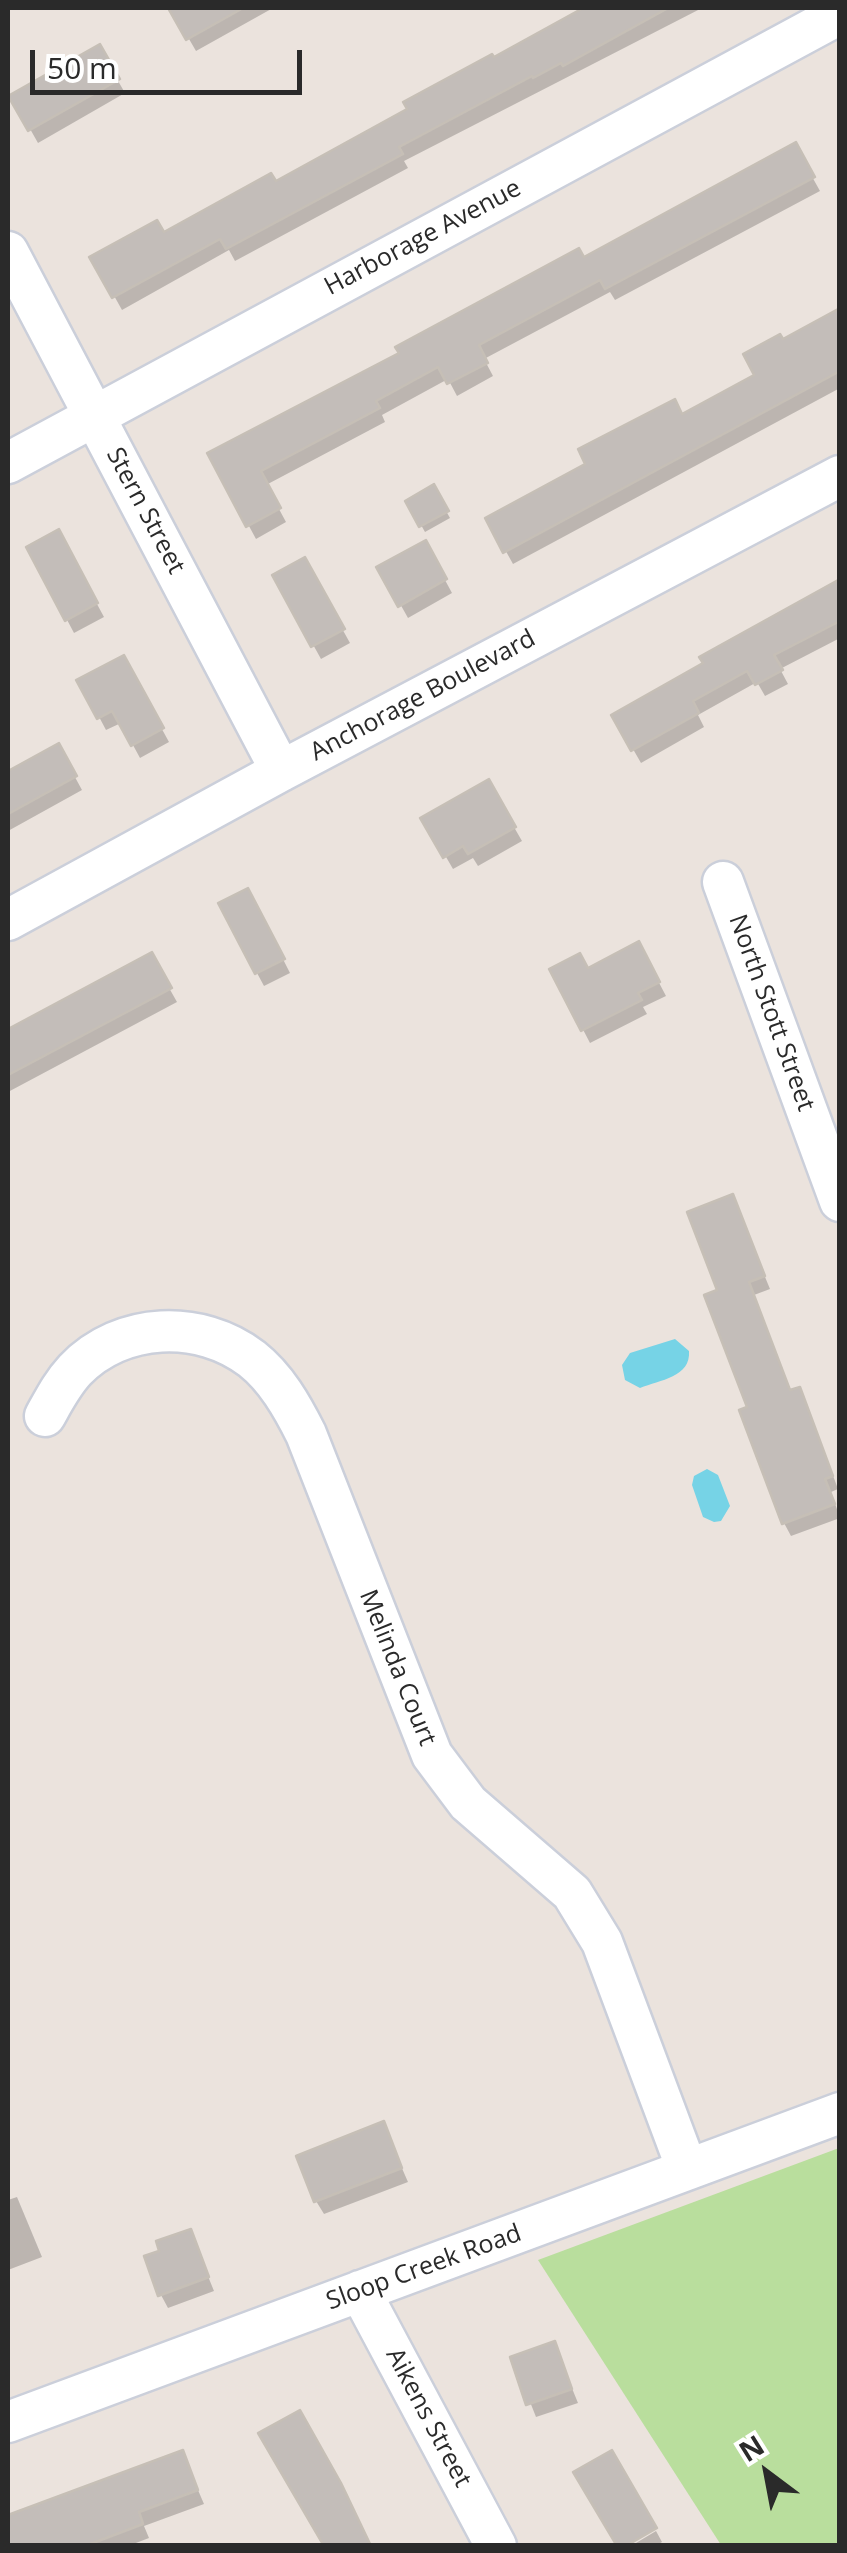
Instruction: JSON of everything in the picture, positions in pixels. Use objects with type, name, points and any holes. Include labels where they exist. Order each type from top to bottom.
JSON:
[{"type":"street","name":"Harborage Avenue","points":[[8,462],[840,14]]},
{"type":"street","name":"Stern Street","points":[[8,252],[281,771]]},
{"type":"street","name":"Anchorage Boulevard","points":[[8,920],[840,476]]},
{"type":"street","name":"North Stott Street","points":[[722,882],[840,1201]]},
{"type":"street","name":"Melinda Court","points":[[46,1416],[58,1391],[76,1369],[122,1340],[151,1332],[180,1331],[230,1345],[254,1360],[273,1381],[306,1434],[432,1755],[468,1804],[555,1877],[584,1909],[602,1942],[687,2170]]},
{"type":"street","name":"Sloop Creek Road","points":[[8,2422],[840,2113]]},
{"type":"street","name":"Aikens Street","points":[[360,2291],[496,2546]]},
{"type":"green space","points":[[839,2148],[839,2545],[721,2545],[538,2260]]},
{"type":"water","points":[[675,1339],[689,1351],[680,1372],[640,1388],[625,1380],[622,1365],[630,1353]]},
{"type":"water","points":[[707,1469],[718,1475],[730,1506],[721,1521],[703,1517],[692,1485],[694,1476]]},
{"type":"building","points":[[168,8],[243,8],[186,40]]},
{"type":"building","points":[[583,8],[668,8],[563,66],[561,63],[532,76],[399,147],[403,154],[226,249],[220,239],[112,298],[89,257],[157,220],[164,232],[271,173],[276,181],[407,109],[403,102]]},
{"type":"building","points":[[100,44],[120,79],[28,131],[8,96]]},
{"type":"building","points":[[796,142],[815,177],[605,289],[600,280],[479,345],[488,363],[447,384],[438,367],[376,401],[380,408],[261,471],[281,508],[246,527],[207,453],[399,353],[395,347],[579,248],[584,257]]},
{"type":"building","points":[[840,308],[840,371],[503,553],[485,518],[585,464],[578,449],[675,399],[682,414],[754,375],[743,354],[780,334],[783,339]]},
{"type":"building","points":[[434,484],[449,511],[419,527],[405,501]]},
{"type":"building","points":[[59,529],[98,603],[65,621],[26,547]]},
{"type":"building","points":[[426,540],[447,579],[398,607],[376,567]]},
{"type":"building","points":[[305,557],[345,629],[311,647],[272,575]]},
{"type":"building","points":[[840,579],[840,621],[774,655],[783,670],[755,685],[747,671],[693,701],[699,713],[631,751],[611,715],[703,663],[699,657]]},
{"type":"building","points":[[124,655],[164,728],[131,746],[112,711],[97,719],[76,680]]},
{"type":"building","points":[[59,743],[77,776],[8,814],[8,771]]},
{"type":"building","points":[[489,779],[516,827],[468,854],[463,846],[443,858],[420,818]]},
{"type":"building","points":[[248,888],[285,959],[255,974],[218,903]]},
{"type":"building","points":[[639,941],[660,982],[638,993],[642,1000],[581,1031],[549,969],[580,953],[588,968]]},
{"type":"building","points":[[152,952],[172,988],[8,1075],[8,1029]]},
{"type":"building","points":[[733,1194],[765,1276],[749,1282],[790,1390],[800,1387],[833,1476],[825,1479],[835,1504],[782,1524],[739,1410],[747,1407],[704,1295],[717,1290],[687,1212]]},
{"type":"building","points":[[384,2121],[402,2168],[314,2202],[296,2156]]},
{"type":"building","points":[[191,2229],[209,2277],[158,2296],[144,2256],[159,2251],[156,2241]]},
{"type":"building","points":[[555,2341],[572,2389],[526,2405],[510,2357]]},
{"type":"building","points":[[300,2410],[371,2546],[324,2546],[258,2433]]},
{"type":"building","points":[[183,2450],[198,2490],[139,2512],[143,2524],[85,2546],[8,2546],[8,2515]]},
{"type":"building","points":[[612,2450],[657,2528],[626,2546],[617,2546],[573,2472]]}]
